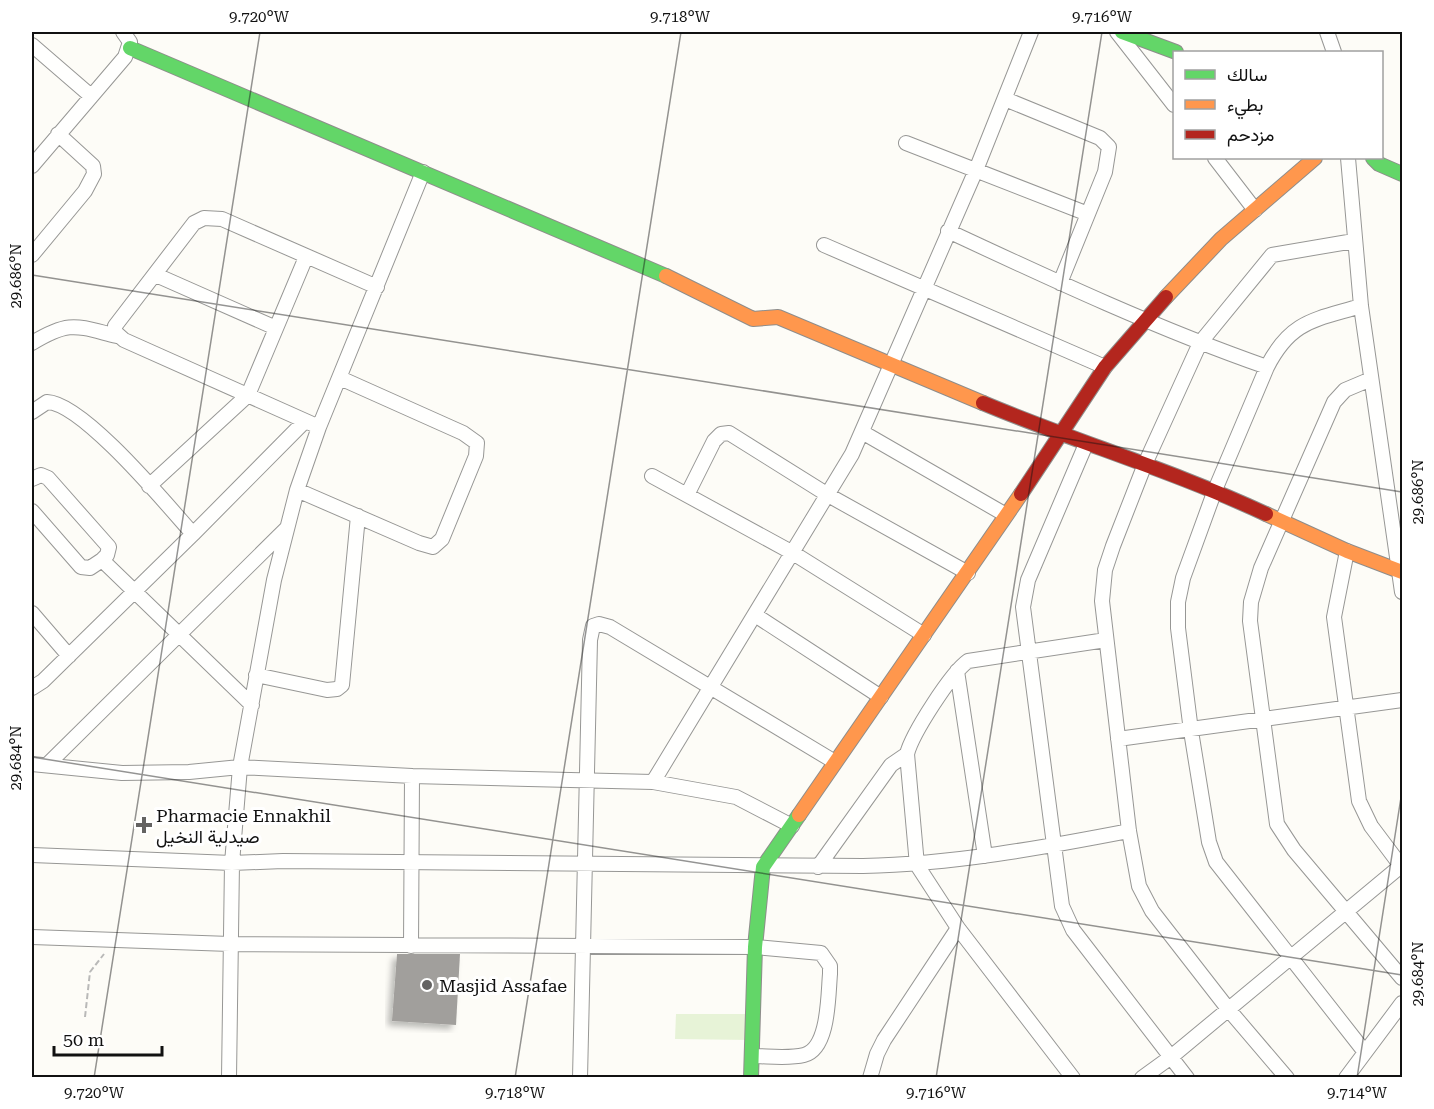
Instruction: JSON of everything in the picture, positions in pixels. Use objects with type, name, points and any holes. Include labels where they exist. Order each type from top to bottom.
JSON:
[{"type":"street","points":[[32,165],[130,48],[130,42],[123,32]]},
{"type":"street","points":[[653,782],[828,495],[862,432],[976,171],[1031,32]]},
{"type":"street","points":[[1117,32],[1173,104]]},
{"type":"street","points":[[1122,32],[1173,51]]},
{"type":"street","points":[[1327,32],[1334,51]]},
{"type":"street","points":[[32,45],[91,96]]},
{"type":"street","points":[[130,48],[603,247],[723,302],[753,319],[778,317],[891,367],[1060,435],[1215,490],[1347,551],[1401,572]]},
{"type":"street","points":[[1005,99],[1100,138],[1109,147],[1105,172],[1060,283]]},
{"type":"street","points":[[33,250],[85,191],[94,174],[93,166],[58,134]]},
{"type":"street","points":[[906,143],[1088,214]]},
{"type":"street","points":[[1216,159],[1255,210]]},
{"type":"street","points":[[751,1077],[755,948],[763,867],[968,573],[1105,367],[1145,319],[1221,239],[1314,159]]},
{"type":"street","points":[[1348,159],[1361,306],[1401,572],[1402,592]]},
{"type":"street","points":[[1374,159],[1379,164],[1402,174]]},
{"type":"street","points":[[229,1077],[232,863],[240,767],[256,675],[287,528],[297,490],[319,428],[423,172]]},
{"type":"street","points":[[117,336],[114,329],[118,319],[156,275],[194,223],[210,217],[222,219],[377,287]]},
{"type":"street","points":[[948,231],[1200,344],[1267,367]]},
{"type":"street","points":[[1287,1077],[1229,1010],[1143,896],[1129,831],[1102,601],[1105,570],[1145,464],[1200,344],[1272,255],[1354,241]]},
{"type":"street","points":[[824,245],[1105,367]]},
{"type":"street","points":[[149,486],[248,395],[306,257]]},
{"type":"street","points":[[156,275],[276,328]]},
{"type":"street","points":[[1361,306],[1310,322],[1289,333],[1267,367],[1215,490],[1183,578],[1178,602],[1178,628],[1191,731],[1209,842],[1216,862],[1292,956],[1364,1051]]},
{"type":"street","points":[[32,343],[60,327],[70,325],[117,336],[319,428]]},
{"type":"street","points":[[297,490],[419,543],[437,546],[442,539],[478,449],[473,439],[463,433],[340,378]]},
{"type":"street","points":[[1371,379],[1345,390],[1334,402],[1261,568],[1251,602],[1250,621],[1277,824],[1294,850],[1402,978]]},
{"type":"street","points":[[32,412],[47,402],[65,406],[97,432],[193,534]]},
{"type":"street","points":[[32,688],[43,681],[135,592],[304,422]]},
{"type":"street","points":[[862,432],[1006,515]]},
{"type":"street","points":[[687,495],[714,441],[725,433],[736,436],[828,495],[968,573]]},
{"type":"street","points":[[1086,444],[1028,580],[1023,607],[1062,906],[1068,922],[1187,1077]]},
{"type":"street","points":[[32,479],[38,476],[48,478],[109,547],[107,555],[90,568],[81,567],[32,511]]},
{"type":"street","points":[[652,476],[793,553],[924,635]]},
{"type":"street","points":[[256,675],[327,690],[337,689],[342,685],[358,516]]},
{"type":"street","points":[[48,764],[287,528]]},
{"type":"street","points":[[1142,1077],[1171,1058],[1402,866],[1371,826],[1359,801],[1344,708],[1334,617],[1347,551]]},
{"type":"street","points":[[102,560],[252,705]]},
{"type":"street","points":[[32,613],[69,656]]},
{"type":"street","points":[[754,615],[881,697]]},
{"type":"street","points":[[580,1077],[590,640],[593,626],[599,624],[610,627],[835,762]]},
{"type":"street","points":[[1073,1077],[958,928],[916,865],[907,754],[911,740],[957,671],[974,659],[1106,640]]},
{"type":"street","points":[[957,671],[985,856]]},
{"type":"street","points":[[1118,739],[1191,731],[1402,700]]},
{"type":"street","points":[[818,867],[891,765],[907,754]]},
{"type":"street","points":[[32,764],[122,773],[189,772],[240,767],[412,776],[653,782],[736,797],[792,826]]},
{"type":"street","points":[[411,946],[412,776]]},
{"type":"street","points":[[32,855],[232,863],[411,862],[763,867],[916,865],[1055,846],[1129,831]]},
{"type":"street","points":[[870,1077],[884,1040],[958,928]]},
{"type":"street","points":[[32,937],[230,944],[755,948],[821,953],[830,966],[830,974],[823,1034],[818,1047],[804,1055],[752,1056]]},
{"type":"street","points":[[1346,1077],[1402,1003]]},
{"type":"path","points":[[85,1017],[87,982],[90,972],[104,955],[106,939]]},
{"type":"green space","points":[[676,1014],[751,1014],[750,1040],[675,1039]]},
{"type":"building","name":"Masjid Assafae","points":[[397,954],[460,954],[456,1025],[392,1021]]},
{"type":"traffic: fast","points":[[1122,32],[1173,51]]},
{"type":"traffic: fast","points":[[130,48],[666,276]]},
{"type":"traffic: fast","points":[[1374,159],[1379,164],[1402,174]]},
{"type":"traffic: fast","points":[[751,1078],[755,947],[763,867],[799,815]]},
{"type":"traffic: slow","points":[[1166,297],[1221,239],[1314,159]]},
{"type":"traffic: slow","points":[[666,276],[753,319],[778,317],[983,403]]},
{"type":"traffic: slow","points":[[799,815],[1021,494]]},
{"type":"traffic: slow","points":[[1266,514],[1347,551],[1402,572]]},
{"type":"traffic: jam","points":[[1021,494],[1105,367],[1166,297]]},
{"type":"traffic: jam","points":[[983,403],[1196,484],[1266,514]]},
{"type":"place","name":"Pharmacie Ennakhil صيدلية النخيل","points":[[144,825]]},
{"type":"place","name":"Masjid Assafae","points":[[427,985]]}]
